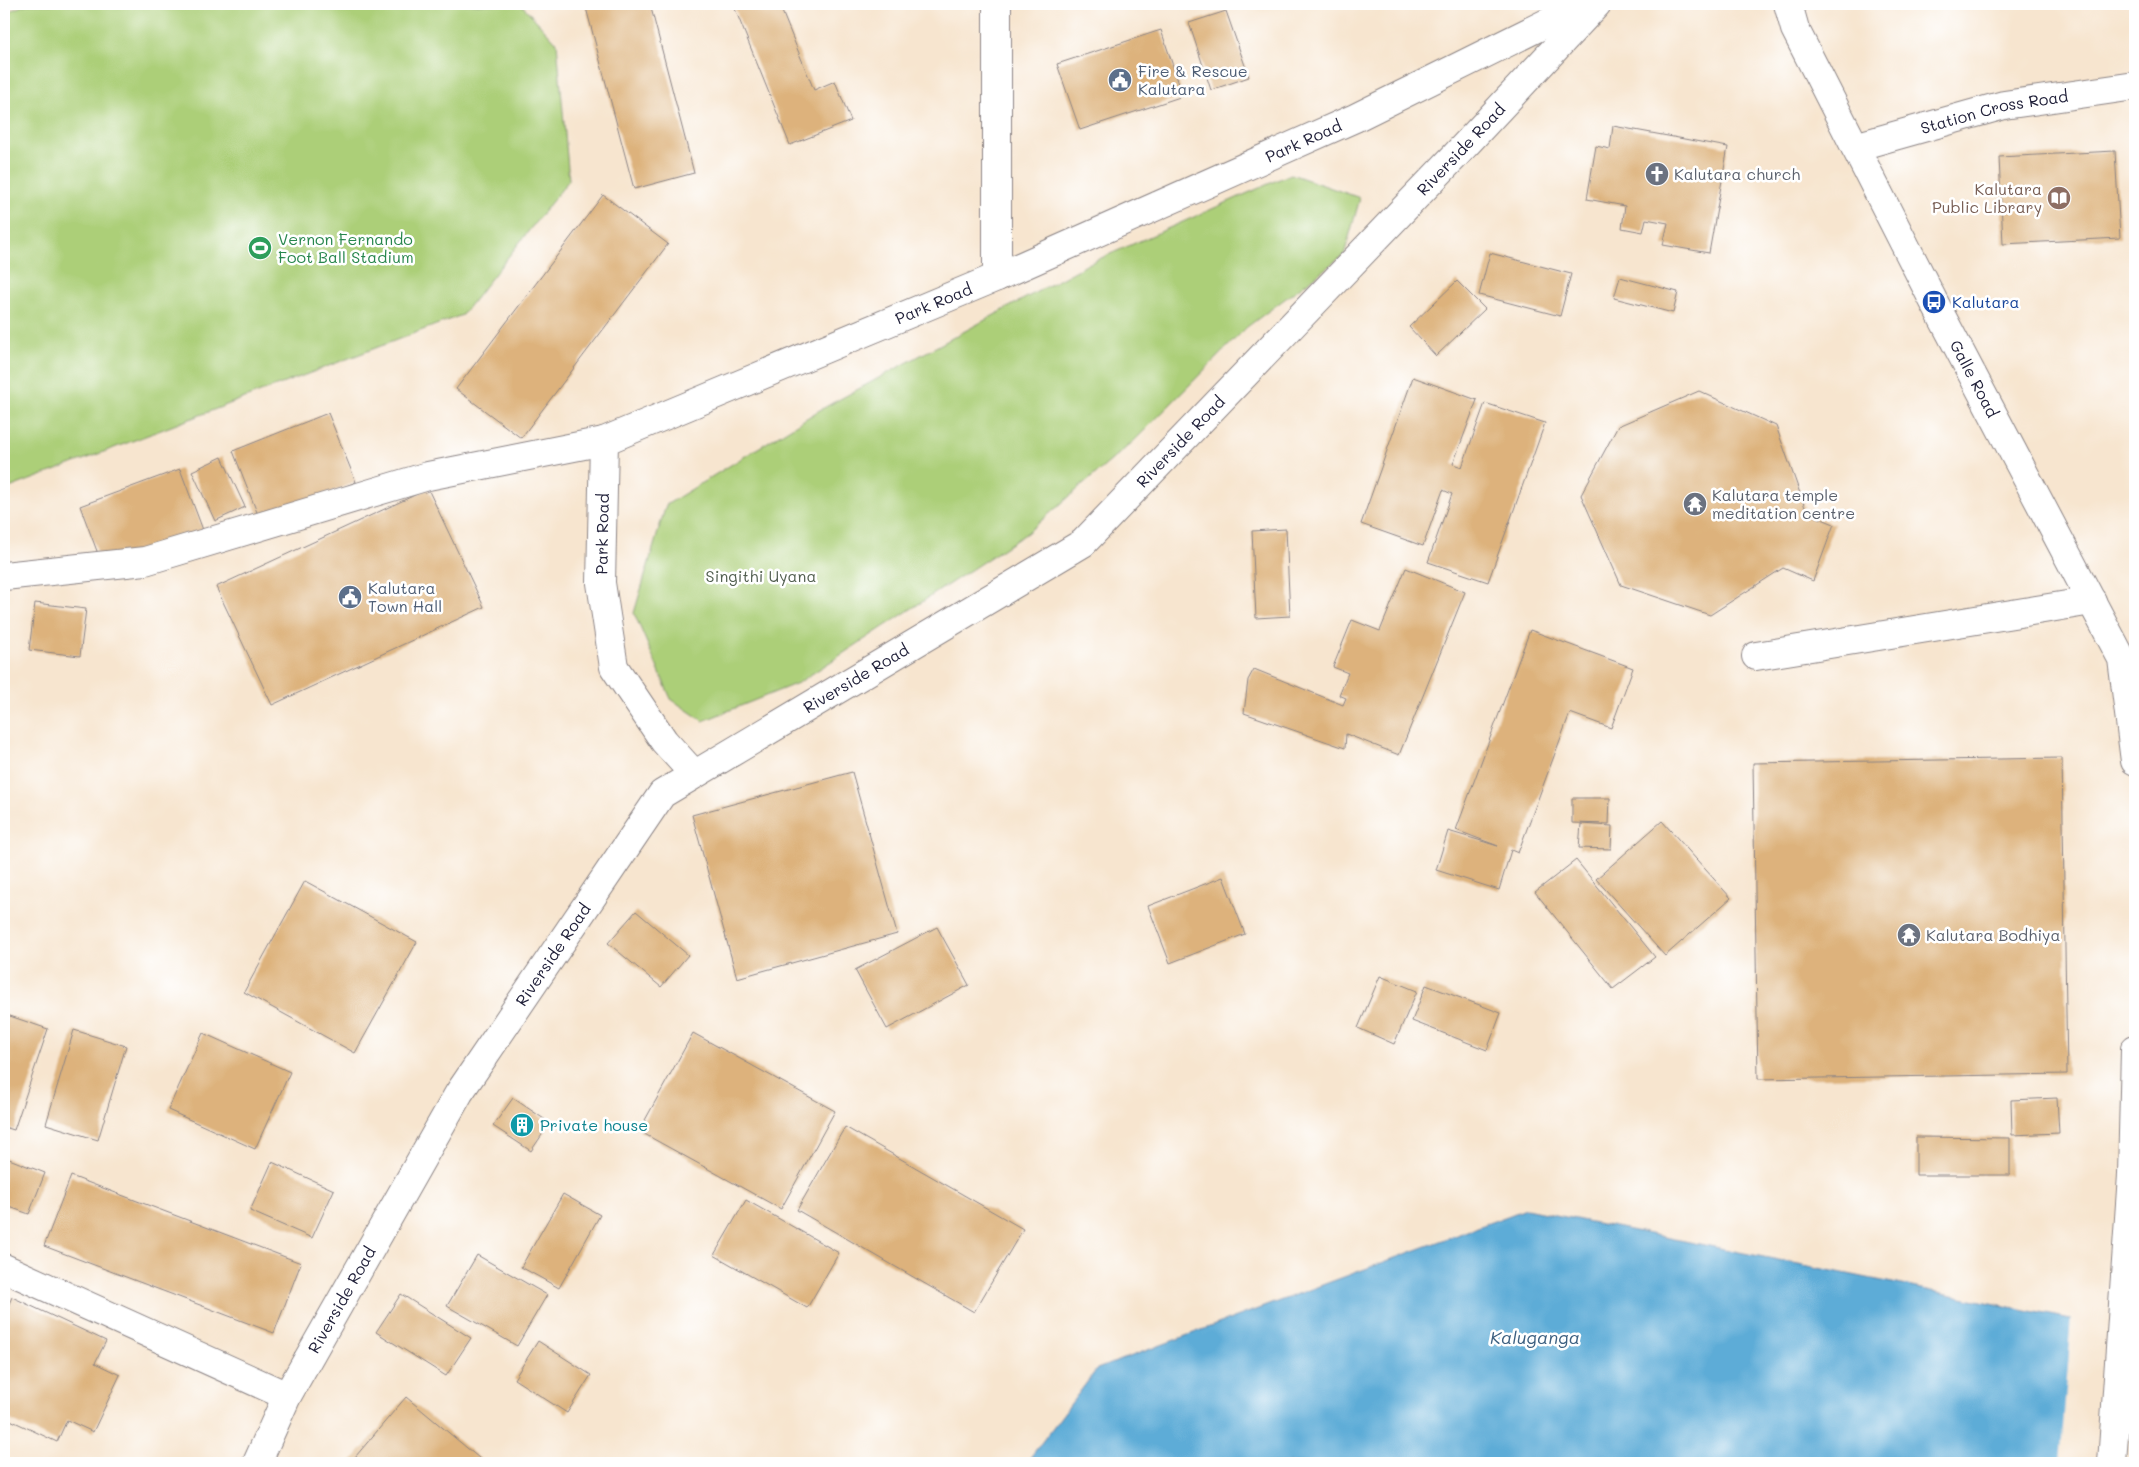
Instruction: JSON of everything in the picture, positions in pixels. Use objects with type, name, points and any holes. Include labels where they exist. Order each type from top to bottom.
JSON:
[{"type":"main road","points":[[997,4],[997,277]]},
{"type":"main road","name":"Park Road","points":[[694,774],[664,741],[614,667],[601,583],[604,441],[997,277],[1355,118],[1586,4]]},
{"type":"main road","name":"Riverside Road","points":[[256,1463],[287,1396],[459,1093],[662,794],[1083,543],[1454,157],[1597,4]]},
{"type":"main road","name":"Galle Road","points":[[1788,4],[1795,30],[1934,302],[2122,659],[2135,761]]},
{"type":"main road","name":"Station Cross Road","points":[[1855,147],[2004,105],[2135,86]]},
{"type":"main road","points":[[4,576],[145,561],[428,476],[604,441]]},
{"type":"main road","points":[[1756,656],[2092,601]]},
{"type":"main road","points":[[2112,1463],[2132,1175],[2135,1050]]},
{"type":"main road","points":[[4,1268],[287,1396]]},
{"type":"green space","name":"Vernon Fernando Foot Ball Stadium","points":[[27,4],[521,4],[557,43],[569,180],[462,315],[4,490],[4,13]]},
{"type":"green space","name":"Singithi Uyana","points":[[1291,174],[1360,198],[1344,255],[1247,327],[1135,440],[1027,533],[798,683],[703,721],[671,699],[634,613],[666,505],[818,411],[1090,263]]},
{"type":"water","name":"Kaluganga","points":[[1526,1209],[2135,1332],[2135,1463],[1026,1463],[1097,1369]]},
{"type":"pier","points":[[2072,1316],[2135,1329],[2135,1463],[2060,1463]]},
{"type":"building","points":[[585,4],[650,4],[694,173],[634,189]]},
{"type":"building","points":[[733,4],[779,4],[814,90],[835,81],[851,121],[790,145]]},
{"type":"building","points":[[1226,11],[1249,77],[1211,90],[1189,23]]},
{"type":"building","name":"Fire & Rescue Kalutara","points":[[1161,30],[1183,96],[1080,130],[1057,64]]},
{"type":"building","name":"Kalutara church","points":[[1613,126],[1728,147],[1709,253],[1663,245],[1668,223],[1646,219],[1643,232],[1622,228],[1625,206],[1587,199],[1596,146],[1610,149]]},
{"type":"building","name":"Kalutara Public Library","points":[[2115,151],[2120,238],[2003,244],[1999,157]]},
{"type":"building","points":[[603,195],[668,244],[521,438],[456,389]]},
{"type":"building","points":[[1490,253],[1571,274],[1560,316],[1479,295]]},
{"type":"building","points":[[1620,277],[1678,292],[1673,313],[1614,298]]},
{"type":"building","points":[[1457,281],[1485,309],[1436,356],[1409,327]]},
{"type":"building","points":[[1413,377],[1477,400],[1453,464],[1462,467],[1485,403],[1545,423],[1488,582],[1428,562],[1452,494],[1443,490],[1423,546],[1361,524]]},
{"type":"building","name":"Kalutara temple meditation centre","points":[[1699,391],[1776,426],[1807,513],[1834,524],[1813,581],[1783,568],[1710,615],[1621,585],[1581,495],[1618,426]]},
{"type":"building","points":[[328,413],[356,482],[260,520],[233,451]]},
{"type":"building","points":[[222,457],[245,507],[215,521],[192,471]]},
{"type":"building","points":[[180,469],[203,530],[103,567],[80,506]]},
{"type":"building","name":"Kalutara Town Hall","points":[[428,489],[484,607],[272,705],[216,587]]},
{"type":"building","points":[[1286,529],[1290,616],[1256,618],[1252,531]]},
{"type":"building","points":[[1406,568],[1465,592],[1399,755],[1346,734],[1345,748],[1244,713],[1248,680],[1254,669],[1343,705],[1346,698],[1339,695],[1348,673],[1333,667],[1352,620],[1380,631]]},
{"type":"building","points":[[35,603],[86,609],[80,656],[29,650]]},
{"type":"building","points":[[1530,630],[1633,668],[1611,728],[1570,713],[1518,853],[1511,850],[1499,890],[1436,870],[1448,831],[1498,846],[1456,830]]},
{"type":"building","points":[[2062,758],[2067,1074],[1758,1079],[1753,763]]},
{"type":"building","points":[[852,772],[897,934],[737,978],[692,815]]},
{"type":"building","points":[[1572,798],[1610,798],[1609,824],[1572,823]]},
{"type":"building","points":[[1662,821],[1731,898],[1665,956],[1596,879]]},
{"type":"building","points":[[1581,824],[1612,826],[1611,849],[1579,848]]},
{"type":"building","points":[[1576,860],[1655,957],[1613,989],[1535,892]]},
{"type":"building","points":[[1223,877],[1245,934],[1170,963],[1148,906]]},
{"type":"building","points":[[305,881],[417,942],[355,1053],[244,992]]},
{"type":"building","points":[[636,911],[688,955],[661,987],[608,943]]},
{"type":"building","points":[[937,927],[969,985],[887,1029],[855,970]]},
{"type":"building","points":[[1380,976],[1417,991],[1394,1044],[1358,1028]]},
{"type":"building","points":[[1426,985],[1501,1013],[1487,1050],[1412,1021]]},
{"type":"building","points":[[4,1014],[48,1029],[14,1130],[4,1127]]},
{"type":"building","points":[[74,1030],[126,1046],[98,1140],[46,1124]]},
{"type":"building","points":[[203,1033],[290,1072],[255,1149],[168,1110]]},
{"type":"building","points":[[693,1033],[835,1111],[781,1209],[639,1131]]},
{"type":"building","name":"Private house","points":[[513,1098],[550,1123],[531,1151],[493,1126]]},
{"type":"building","points":[[2057,1098],[2059,1133],[2012,1135],[2011,1100]]},
{"type":"building","points":[[845,1127],[1023,1229],[974,1312],[797,1210]]},
{"type":"building","points":[[1916,1137],[2010,1138],[2010,1175],[1916,1175]]},
{"type":"building","points":[[4,1157],[45,1173],[29,1214],[4,1205]]},
{"type":"building","points":[[272,1162],[334,1190],[312,1238],[250,1211]]},
{"type":"building","points":[[71,1176],[301,1263],[274,1333],[44,1246]]},
{"type":"building","points":[[563,1194],[600,1215],[559,1288],[521,1267]]},
{"type":"building","points":[[746,1200],[839,1253],[807,1308],[714,1255]]},
{"type":"building","points":[[477,1255],[547,1295],[517,1346],[447,1306]]},
{"type":"building","points":[[401,1294],[471,1338],[446,1376],[376,1332]]},
{"type":"building","points":[[12,1297],[106,1341],[95,1363],[120,1375],[93,1432],[67,1420],[57,1442],[4,1417],[4,1315]]},
{"type":"building","points":[[538,1341],[591,1375],[567,1413],[514,1379]]},
{"type":"building","points":[[406,1397],[485,1463],[350,1463]]},
{"type":"place","name":"Fire & Rescue Kalutara","points":[[1120,80]]},
{"type":"place","name":"Kalutara church","points":[[1657,174]]},
{"type":"place","name":"Kalutara Public Library","points":[[2059,198]]},
{"type":"place","name":"Vernon Fernando Foot Ball Stadium","points":[[260,248]]},
{"type":"place","name":"Kalutara","points":[[1934,302]]},
{"type":"place","name":"Kalutara temple meditation centre","points":[[1695,504]]},
{"type":"place","name":"Kalutara Town Hall","points":[[350,597]]},
{"type":"place","name":"Kalutara Bodhiya","points":[[1909,935]]},
{"type":"place","name":"Private house","points":[[522,1125]]}]
